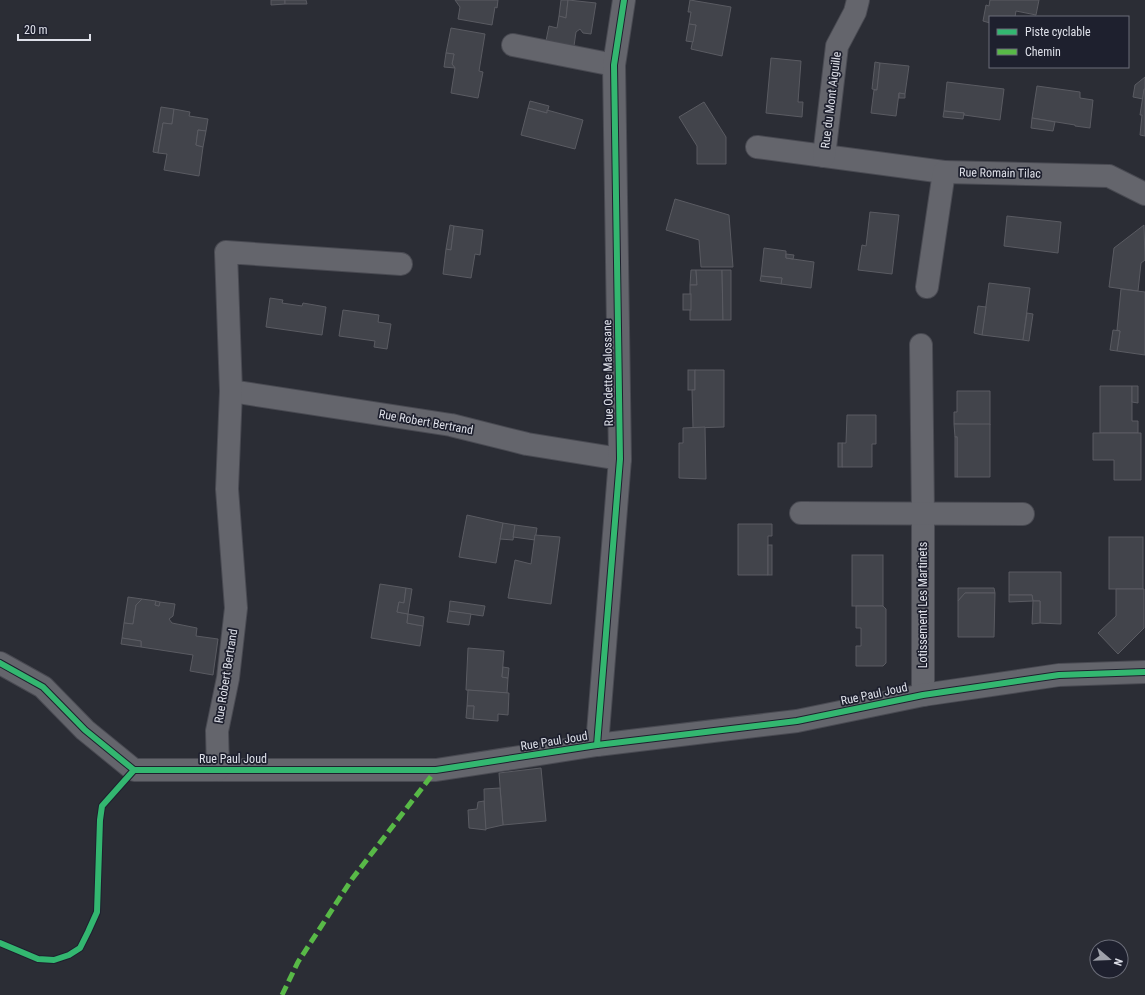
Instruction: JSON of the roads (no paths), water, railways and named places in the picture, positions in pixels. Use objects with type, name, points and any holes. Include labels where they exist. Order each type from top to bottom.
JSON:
[{"type":"street","name":"Rue Odette Malossane","points":[[597,746],[620,459],[614,65],[624,0]]},
{"type":"street","name":"Rue du Mont Aiguille","points":[[824,156],[837,46],[855,12],[858,0]]},
{"type":"street","points":[[513,46],[614,65]]},
{"type":"street","name":"Rue du Mont Aiguille","points":[[757,147],[944,172]]},
{"type":"street","name":"Rue Romain Tilac","points":[[927,287],[944,172],[1109,176],[1145,194]]},
{"type":"street","name":"Rue Robert Bertrand","points":[[218,770],[217,731],[228,678],[236,608],[227,489],[231,391],[226,252],[401,264]]},
{"type":"street","name":"Lotissement Les Martinets","points":[[920,345],[923,514],[923,695]]},
{"type":"street","name":"Rue Robert Bertrand","points":[[231,391],[451,425],[527,444],[620,459]]},
{"type":"street","points":[[801,513],[1023,514]]},
{"type":"street","name":"Rue Paul Joud","points":[[0,663],[43,687],[85,730],[134,770],[436,770],[597,746],[797,721],[923,695],[1059,675],[1145,672]]}]
